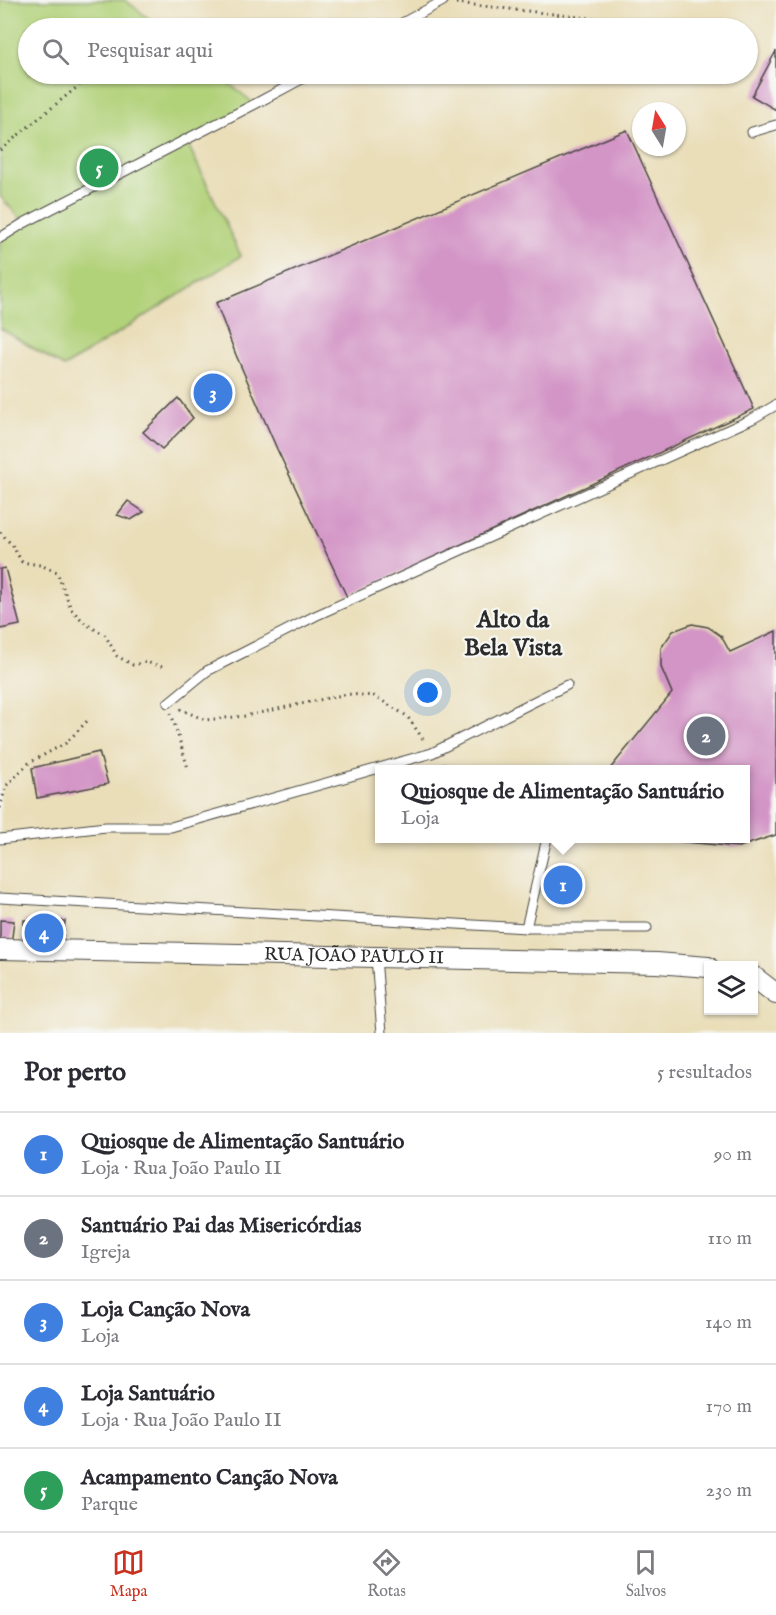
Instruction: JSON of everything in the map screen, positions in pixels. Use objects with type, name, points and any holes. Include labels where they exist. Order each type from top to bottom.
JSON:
[{"type":"street","name":"RUA JOÃO PAULO II","points":[[0,949],[657,963],[704,967]]},
{"type":"street","points":[[758,973],[776,978]]},
{"type":"street","points":[[758,981],[776,994]]},
{"type":"lane","points":[[412,18],[443,1]]},
{"type":"lane","points":[[0,238],[24,223],[292,84]]},
{"type":"lane","points":[[752,132],[776,125]]},
{"type":"lane","points":[[168,703],[207,671],[315,616],[752,419],[776,405]]},
{"type":"lane","points":[[390,765],[432,753],[567,685]]},
{"type":"lane","points":[[0,839],[106,827],[171,827],[375,769]]},
{"type":"lane","points":[[526,928],[546,843]]},
{"type":"lane","points":[[0,898],[526,928],[647,928]]},
{"type":"lane","points":[[376,957],[382,1033]]},
{"type":"path","points":[[443,1],[590,18]]},
{"type":"path","points":[[0,150],[81,84]]},
{"type":"path","points":[[0,532],[12,545],[22,562],[40,565],[57,572],[71,609],[86,624],[105,634],[117,656],[133,665],[146,662],[163,667]]},
{"type":"path","points":[[168,703],[205,720],[245,716],[347,694],[374,696],[407,716],[432,753]]},
{"type":"path","points":[[168,703],[188,768]]},
{"type":"path","points":[[0,808],[6,786],[29,763],[66,743],[89,719]]},
{"type":"green space","points":[[0,0],[125,0],[148,18],[18,18],[18,84],[230,84],[255,104],[186,140],[241,256],[64,367],[0,328],[0,234],[24,223],[0,196]]},
{"type":"building","points":[[776,51],[776,110],[752,96]]},
{"type":"building","points":[[627,130],[632,141],[632,156],[639,156],[754,409],[347,597],[277,449],[216,303]]},
{"type":"building","points":[[215,376],[232,394],[209,411],[193,393]]},
{"type":"building","points":[[178,398],[193,418],[162,449],[143,432]]},
{"type":"building","points":[[128,501],[144,512],[131,520],[117,515]]},
{"type":"building","points":[[5,568],[20,625],[0,629],[0,569]]},
{"type":"building","points":[[692,624],[708,627],[721,636],[730,652],[776,631],[776,835],[739,847],[696,843],[750,843],[750,765],[613,765],[672,693],[661,667],[661,648],[673,631]]},
{"type":"building","points":[[99,752],[108,784],[37,798],[32,768]]},
{"type":"building","points":[[0,920],[14,921],[11,945],[0,944]]},
{"type":"building","points":[[24,920],[65,921],[62,948],[23,945]]},
{"type":"place","name":"Acampamento Canção Nova","points":[[99,168]]},
{"type":"place","name":"Loja Canção Nova","points":[[213,393]]},
{"type":"place","name":"Santuário Pai das Misericórdias","points":[[706,736]]},
{"type":"place","name":"Quiosque de Alimentação Santuário","points":[[563,885]]},
{"type":"place","name":"Loja Santuário","points":[[44,933]]},
{"type":"district","name":"Alto da Bela Vista","points":[[513,634]]}]
